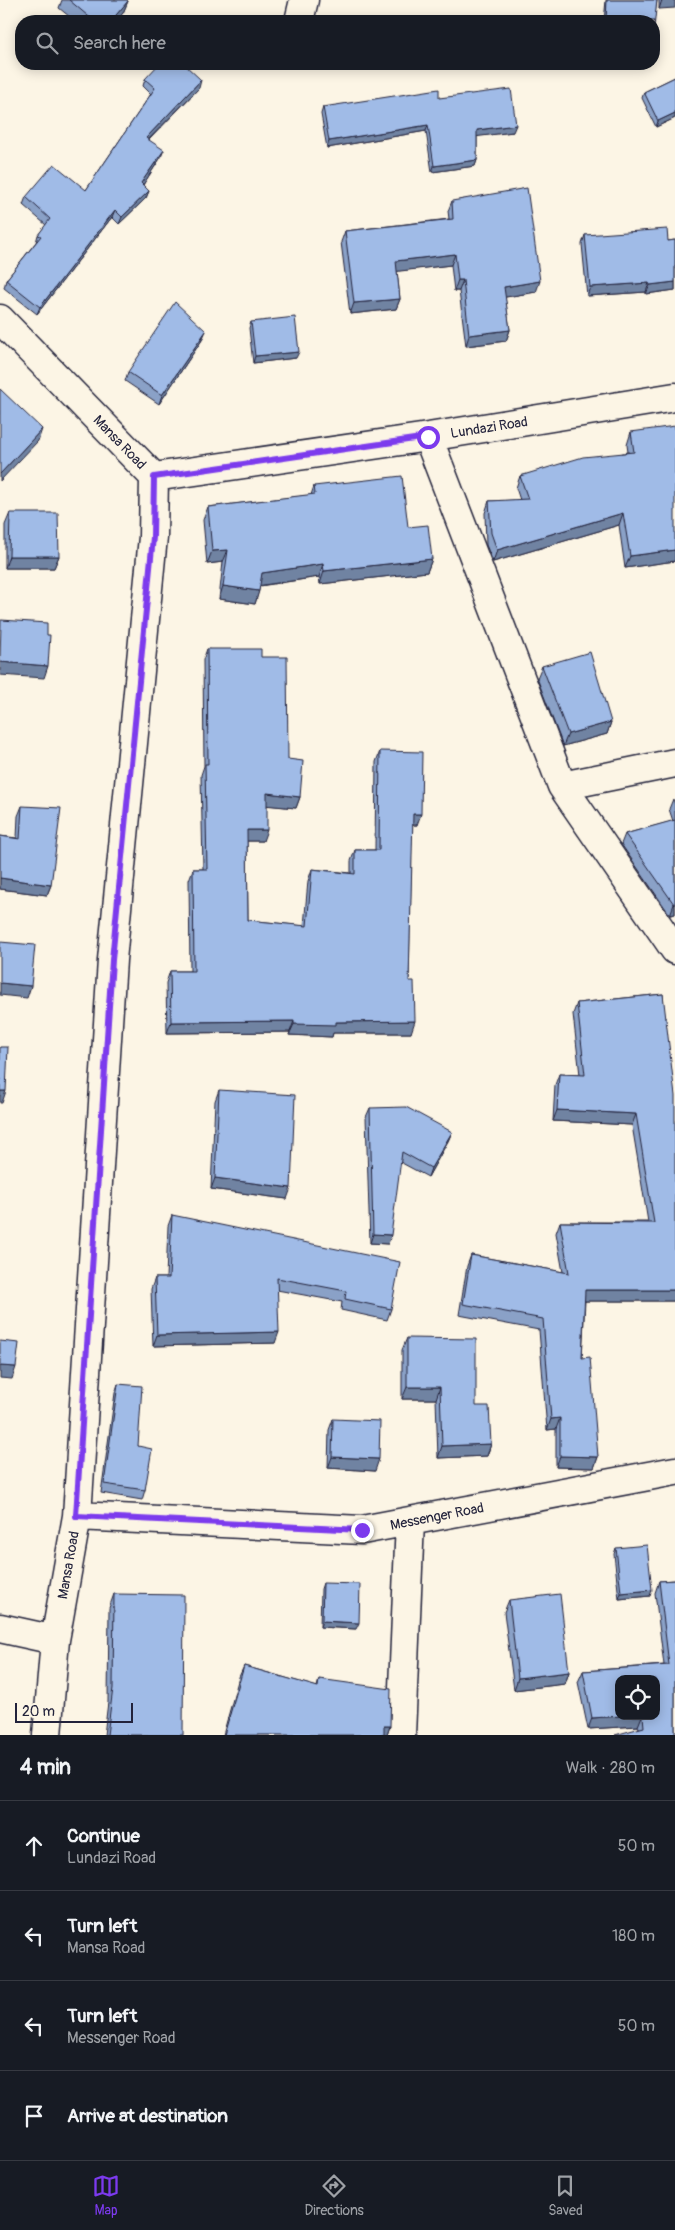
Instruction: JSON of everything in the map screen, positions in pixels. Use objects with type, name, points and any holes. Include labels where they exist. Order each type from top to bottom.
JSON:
[{"type":"street","points":[[300,15],[304,0]]},
{"type":"street","name":"Mansa Road","points":[[0,320],[154,477],[153,537],[112,960],[76,1516],[55,1640],[47,1735]]},
{"type":"street","name":"Lundazi Road","points":[[154,477],[428,437],[675,397]]},
{"type":"street","points":[[428,437],[562,786],[675,950]]},
{"type":"street","points":[[562,786],[675,763]]},
{"type":"street","name":"Messenger Road","points":[[76,1516],[362,1530],[675,1471]]},
{"type":"street","points":[[401,1735],[410,1521]]},
{"type":"street","points":[[0,1628],[55,1640]]},
{"type":"building","points":[[69,0],[128,1],[116,15],[87,15]]},
{"type":"building","points":[[607,0],[657,0],[655,15],[606,15]]},
{"type":"building","points":[[153,70],[190,70],[201,80],[146,138],[164,150],[141,183],[149,191],[122,217],[115,210],[40,307],[6,280],[41,236],[38,235],[50,219],[26,197],[54,164],[86,190],[155,88],[145,79]]},
{"type":"building","points":[[675,77],[675,113],[658,121],[644,92]]},
{"type":"building","points":[[439,89],[439,98],[511,89],[516,125],[477,130],[477,160],[434,166],[428,125],[329,141],[323,107]]},
{"type":"building","points":[[527,188],[540,281],[504,287],[510,330],[469,335],[463,280],[458,280],[455,254],[396,261],[400,299],[354,303],[345,231],[453,219],[452,201]]},
{"type":"building","points":[[667,229],[668,241],[675,240],[675,282],[650,285],[649,283],[590,287],[585,235]]},
{"type":"building","points":[[175,302],[206,331],[162,395],[128,372]]},
{"type":"building","points":[[295,317],[299,352],[255,356],[251,322]]},
{"type":"building","points":[[0,389],[42,429],[0,474]]},
{"type":"building","points":[[675,426],[675,550],[630,556],[623,513],[497,550],[491,533],[489,501],[528,499],[520,476],[583,457],[634,452],[631,432]]},
{"type":"building","points":[[402,476],[408,527],[428,525],[432,559],[324,571],[323,564],[262,573],[259,591],[223,586],[228,550],[212,551],[208,507],[315,494],[314,486]]},
{"type":"building","points":[[10,513],[58,513],[59,556],[9,556]]},
{"type":"building","points":[[1,620],[47,623],[47,635],[50,635],[48,666],[0,662]]},
{"type":"building","points":[[207,649],[261,649],[261,657],[287,657],[288,759],[303,761],[300,797],[267,793],[267,830],[247,830],[248,920],[307,926],[312,869],[355,874],[355,850],[379,850],[380,751],[422,752],[421,814],[413,814],[409,981],[414,981],[415,1021],[336,1022],[336,1025],[294,1024],[294,1021],[171,1022],[170,971],[194,971],[193,869],[207,869],[205,764],[208,764]]},
{"type":"building","points":[[590,652],[611,722],[568,734],[542,666]]},
{"type":"building","points":[[22,806],[61,808],[51,885],[0,878],[0,836],[20,839]]},
{"type":"building","points":[[675,820],[675,904],[674,904],[625,834]]},
{"type":"building","points":[[0,942],[35,945],[31,986],[0,983]]},
{"type":"building","points":[[663,994],[675,1096],[675,1290],[585,1290],[582,1358],[590,1357],[598,1457],[560,1456],[560,1418],[551,1419],[543,1319],[463,1304],[471,1255],[569,1273],[560,1222],[654,1223],[636,1114],[557,1110],[559,1074],[585,1075],[577,1003]]},
{"type":"building","points":[[0,1047],[8,1047],[6,1091],[0,1091]]},
{"type":"building","points":[[219,1090],[295,1095],[291,1188],[215,1178]]},
{"type":"building","points":[[406,1107],[452,1132],[431,1168],[402,1152],[391,1235],[373,1234],[370,1108]]},
{"type":"building","points":[[172,1215],[400,1262],[391,1309],[345,1299],[346,1291],[277,1278],[279,1332],[157,1335],[155,1278],[169,1278]]},
{"type":"building","points":[[407,1338],[476,1339],[476,1406],[489,1406],[491,1444],[442,1446],[440,1387],[407,1387]]},
{"type":"building","points":[[0,1341],[19,1343],[16,1367],[0,1366]]},
{"type":"building","points":[[118,1384],[142,1386],[138,1446],[152,1449],[145,1490],[104,1484]]},
{"type":"building","points":[[333,1419],[380,1421],[379,1459],[332,1457]]},
{"type":"building","points":[[647,1545],[652,1590],[621,1593],[616,1548]]},
{"type":"building","points":[[675,1580],[675,1735],[615,1735],[644,1727],[643,1720],[660,1720],[660,1675],[615,1675],[615,1716],[592,1718],[583,1671],[669,1665],[659,1581]]},
{"type":"building","points":[[323,1583],[360,1584],[359,1623],[322,1621]]},
{"type":"building","points":[[114,1594],[184,1595],[183,1735],[107,1735],[113,1688]]},
{"type":"building","points":[[560,1594],[569,1672],[518,1678],[509,1600]]},
{"type":"building","points":[[244,1666],[318,1687],[319,1679],[391,1689],[390,1726],[384,1726],[384,1735],[224,1735]]},
{"type":"route","points":[[362,1530],[76,1516],[112,960],[153,537],[154,477],[428,437]]}]
